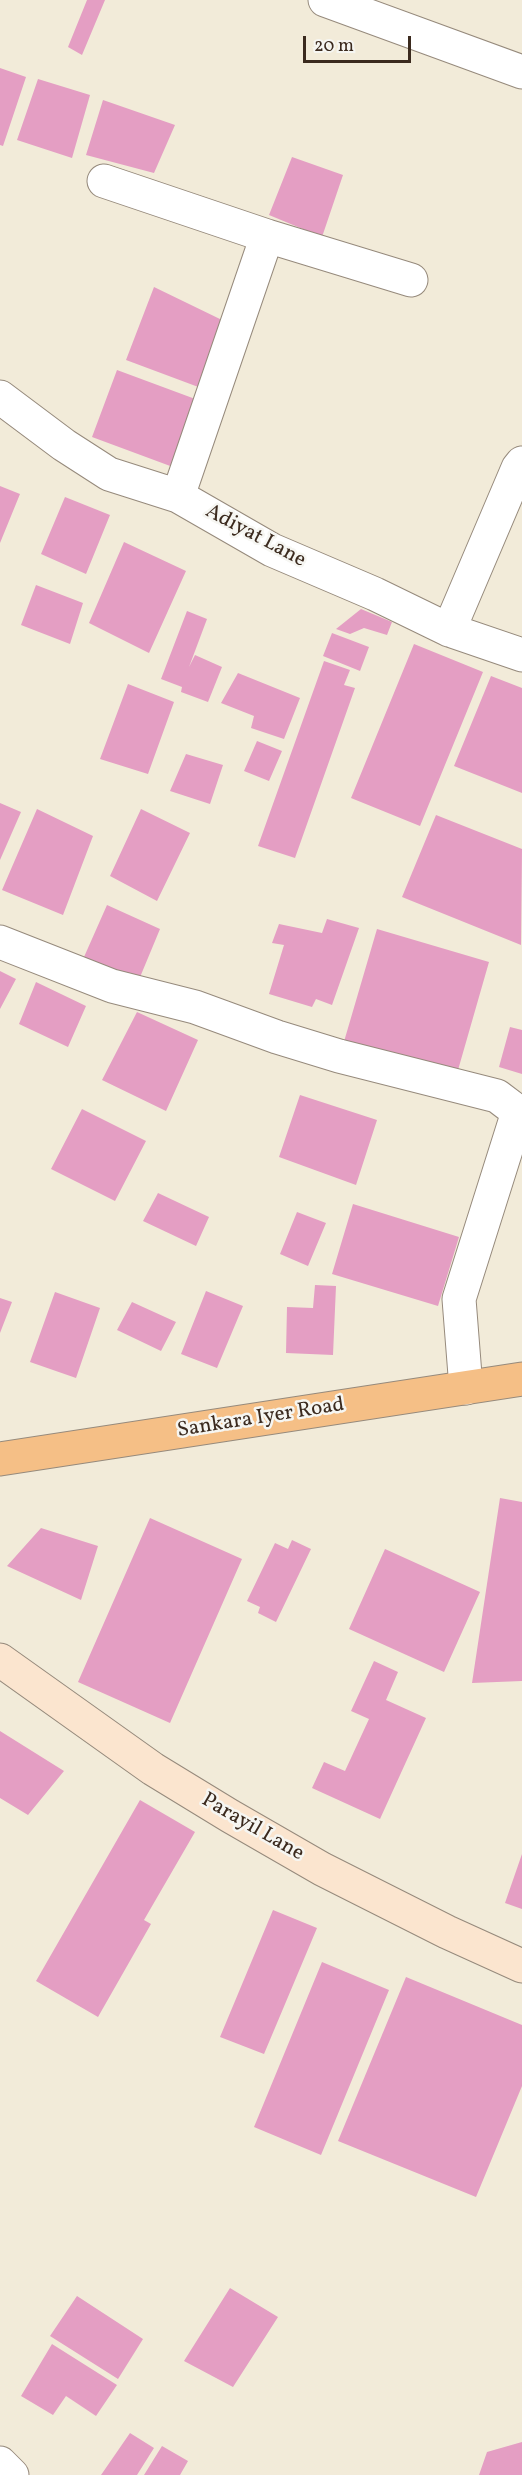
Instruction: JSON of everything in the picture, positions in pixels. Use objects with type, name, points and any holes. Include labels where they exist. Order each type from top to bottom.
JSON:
[{"type":"main road","name":"Sankara Iyer Road","points":[[0,1459],[522,1379]]},
{"type":"main road","name":"Parayil Lane","points":[[0,1660],[153,1769],[230,1816],[332,1874],[447,1932],[522,1966]]},
{"type":"street","points":[[325,0],[522,72]]},
{"type":"street","points":[[104,182],[267,236],[411,280]]},
{"type":"street","points":[[178,496],[267,236]]},
{"type":"street","name":"Adiyat Lane","points":[[0,397],[64,445],[109,474],[178,496],[272,550],[375,594],[449,630],[522,655]]},
{"type":"street","points":[[449,630],[522,463]]},
{"type":"street","points":[[0,942],[112,986],[195,1007],[277,1037],[361,1062],[497,1096],[518,1112],[459,1299],[466,1388]]},
{"type":"street","points":[[0,2463],[12,2475]]},
{"type":"building","points":[[87,0],[105,0],[82,55],[68,47]]},
{"type":"building","points":[[0,68],[26,77],[3,146],[0,145]]},
{"type":"building","points":[[38,79],[90,95],[72,158],[17,140]]},
{"type":"building","points":[[103,100],[175,125],[154,173],[86,155]]},
{"type":"building","points":[[292,157],[343,175],[322,237],[269,215]]},
{"type":"building","points":[[154,287],[222,320],[201,388],[126,360]]},
{"type":"building","points":[[117,370],[206,403],[181,470],[92,437]]},
{"type":"building","points":[[0,486],[20,494],[0,543]]},
{"type":"building","points":[[65,497],[110,515],[86,574],[41,554]]},
{"type":"building","points":[[124,542],[186,571],[149,653],[89,623]]},
{"type":"building","points":[[36,585],[83,603],[70,644],[21,625]]},
{"type":"building","points":[[361,609],[392,622],[387,635],[364,628],[350,634],[336,629]]},
{"type":"building","points":[[187,611],[207,619],[189,667],[195,655],[222,667],[208,702],[181,692],[182,687],[161,679]]},
{"type":"building","points":[[332,633],[369,647],[360,671],[323,656]]},
{"type":"building","points":[[414,644],[483,672],[420,826],[351,798]]},
{"type":"building","points":[[324,661],[350,670],[344,685],[355,688],[295,858],[258,846]]},
{"type":"building","points":[[238,673],[300,698],[284,739],[251,728],[254,716],[221,703]]},
{"type":"building","points":[[491,676],[522,688],[522,793],[454,766]]},
{"type":"building","points":[[128,684],[174,702],[148,774],[100,759]]},
{"type":"building","points":[[257,741],[282,751],[269,781],[244,771]]},
{"type":"building","points":[[186,754],[223,765],[210,804],[170,791]]},
{"type":"building","points":[[0,803],[21,812],[0,860]]},
{"type":"building","points":[[37,809],[93,836],[63,915],[2,890]]},
{"type":"building","points":[[141,809],[190,833],[157,901],[110,876]]},
{"type":"building","points":[[436,815],[522,849],[521,945],[402,897]]},
{"type":"building","points":[[107,905],[160,929],[138,982],[84,957]]},
{"type":"building","points":[[327,919],[359,928],[332,1005],[316,999],[312,1007],[269,994],[284,945],[272,943],[279,924],[322,933]]},
{"type":"building","points":[[377,929],[489,962],[456,1077],[343,1045]]},
{"type":"building","points":[[0,971],[16,979],[0,1009]]},
{"type":"building","points":[[36,982],[86,1006],[68,1047],[19,1024]]},
{"type":"building","points":[[137,1012],[198,1040],[166,1111],[102,1080]]},
{"type":"building","points":[[510,1027],[522,1030],[522,1074],[499,1067]]},
{"type":"building","points":[[300,1095],[377,1120],[356,1185],[279,1157]]},
{"type":"building","points":[[82,1109],[146,1141],[115,1201],[51,1169]]},
{"type":"building","points":[[158,1193],[209,1217],[196,1246],[143,1221]]},
{"type":"building","points":[[353,1204],[459,1237],[438,1306],[332,1274]]},
{"type":"building","points":[[297,1212],[326,1223],[308,1266],[280,1254]]},
{"type":"building","points":[[315,1285],[336,1286],[333,1355],[286,1353],[287,1307],[313,1308]]},
{"type":"building","points":[[206,1291],[243,1306],[217,1368],[181,1354]]},
{"type":"building","points":[[55,1292],[100,1308],[76,1378],[30,1362]]},
{"type":"building","points":[[0,1298],[12,1302],[0,1333]]},
{"type":"building","points":[[132,1302],[176,1322],[161,1351],[117,1330]]},
{"type":"building","points":[[500,1498],[522,1502],[522,1681],[472,1683]]},
{"type":"building","points":[[150,1518],[242,1559],[170,1723],[78,1682]]},
{"type":"building","points":[[41,1528],[98,1546],[81,1600],[7,1566]]},
{"type":"building","points":[[292,1540],[311,1549],[276,1622],[258,1613],[260,1607],[247,1601],[275,1543],[288,1549]]},
{"type":"building","points":[[385,1549],[480,1592],[444,1672],[349,1629]]},
{"type":"building","points":[[374,1661],[398,1672],[386,1700],[426,1718],[380,1819],[312,1788],[324,1762],[345,1771],[369,1719],[351,1711]]},
{"type":"building","points":[[0,1731],[64,1771],[28,1815],[0,1798]]},
{"type":"building","points":[[140,1800],[195,1832],[144,1920],[151,1924],[98,2017],[36,1981]]},
{"type":"building","points":[[522,1854],[522,1909],[505,1903]]},
{"type":"building","points":[[273,1910],[317,1928],[264,2054],[220,2037]]},
{"type":"building","points":[[322,1962],[389,1990],[321,2155],[254,2127]]},
{"type":"building","points":[[406,1977],[522,2025],[522,2086],[476,2197],[338,2141]]},
{"type":"building","points":[[230,2288],[278,2317],[233,2387],[184,2361]]},
{"type":"building","points":[[77,2296],[143,2339],[118,2379],[50,2336]]},
{"type":"building","points":[[52,2344],[117,2385],[96,2416],[66,2396],[53,2415],[21,2396]]},
{"type":"building","points":[[130,2433],[154,2448],[137,2475],[101,2475]]},
{"type":"building","points":[[522,2442],[522,2475],[479,2475],[487,2452]]},
{"type":"building","points":[[162,2446],[188,2461],[180,2475],[144,2475]]}]
